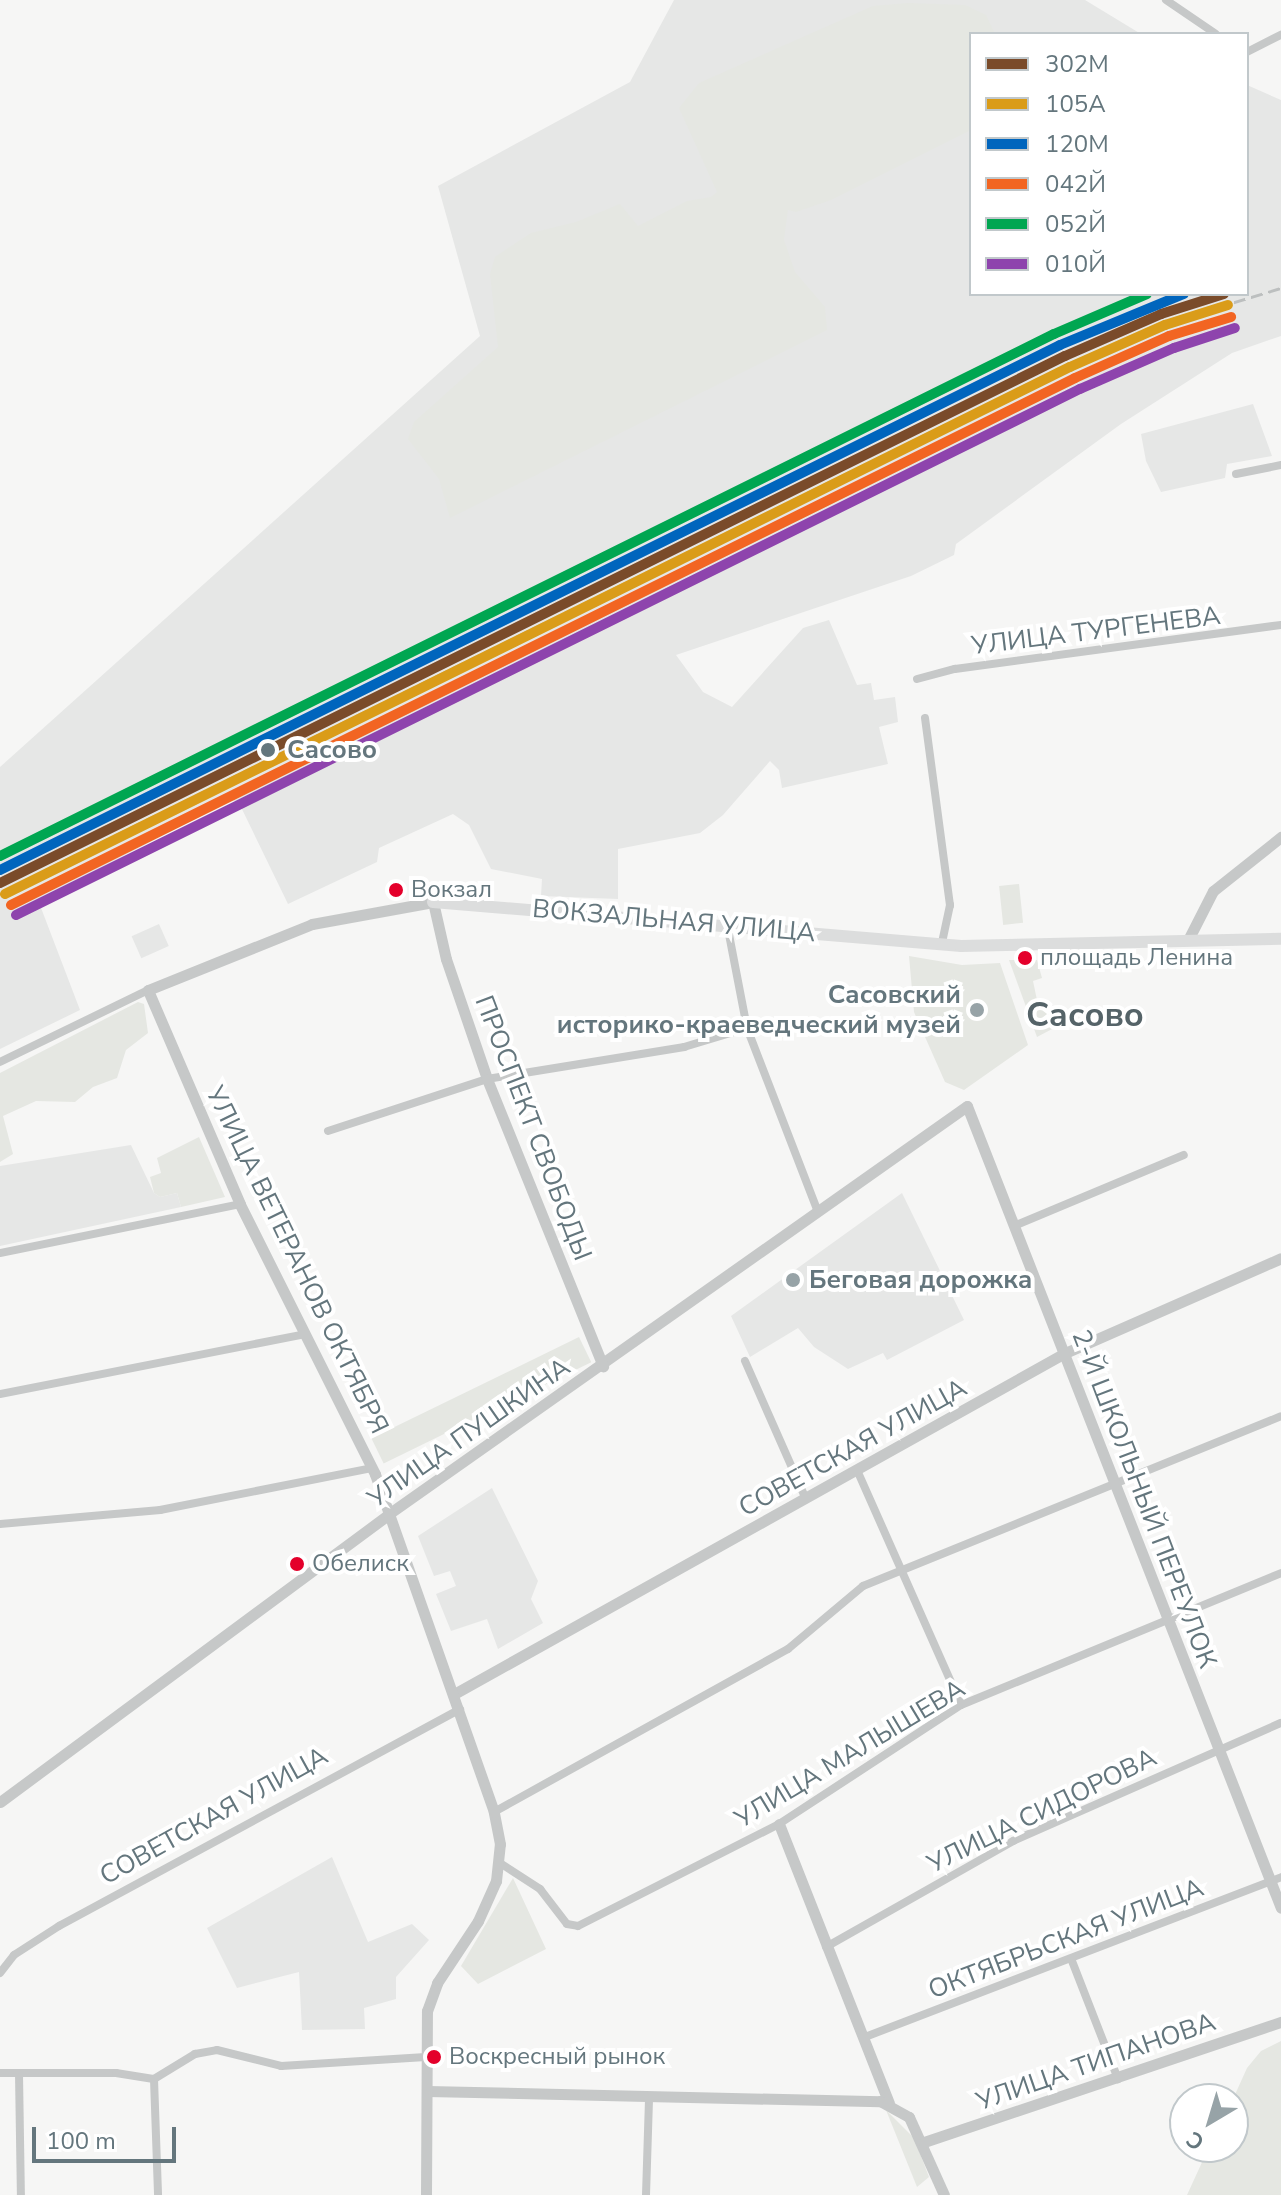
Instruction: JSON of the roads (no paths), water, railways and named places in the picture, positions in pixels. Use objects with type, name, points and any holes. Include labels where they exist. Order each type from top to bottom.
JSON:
[{"type":"main road","name":"ВОКЗАЛЬНАЯ УЛИЦА","points":[[433,902],[942,944],[1281,939]]},
{"type":"street","points":[[1166,0],[1213,32]]},
{"type":"street","points":[[1249,53],[1281,35]]},
{"type":"street","points":[[1236,474],[1281,465]]},
{"type":"street","name":"УЛИЦА ТУРГЕНЕВА","points":[[917,679],[955,669],[1281,625]]},
{"type":"street","points":[[925,718],[950,905],[942,944]]},
{"type":"street","points":[[1188,940],[1213,891],[1281,837]]},
{"type":"street","name":"ВОКЗАЛЬНАЯ УЛИЦА","points":[[0,1062],[148,990],[301,928],[433,902]]},
{"type":"street","name":"ПРОСПЕКТ СВОБОДЫ","points":[[433,902],[446,959],[487,1079],[603,1366]]},
{"type":"street","points":[[727,924],[747,1028],[818,1212]]},
{"type":"street","name":"УЛИЦА ВЕТЕРАНОВ ОКТЯБРЯ","points":[[148,990],[240,1204],[373,1468],[494,1812],[500,1863]]},
{"type":"street","points":[[328,1131],[487,1079],[684,1047],[747,1028]]},
{"type":"street","name":"УЛИЦА ПУШКИНА","points":[[0,1802],[390,1513],[603,1366],[967,1106]]},
{"type":"street","name":"2-Й ШКОЛЬНЫЙ ПЕРЕУЛОК","points":[[967,1106],[1217,1749],[1276,1879],[1281,1908]]},
{"type":"street","points":[[1014,1226],[1184,1155]]},
{"type":"street","points":[[0,1253],[240,1204]]},
{"type":"street","name":"СОВЕТСКАЯ УЛИЦА","points":[[454,1694],[1065,1353],[1281,1258]]},
{"type":"street","points":[[0,1394],[305,1334]]},
{"type":"street","points":[[745,1361],[806,1499]]},
{"type":"street","points":[[494,1812],[788,1649],[853,1591],[902,1568],[1116,1486],[1281,1416]]},
{"type":"street","points":[[0,1524],[137,1513],[373,1468]]},
{"type":"street","points":[[857,1470],[961,1705]]},
{"type":"street","name":"УЛИЦА МАЛЫШЕВА","points":[[500,1863],[540,1889],[567,1924],[578,1926],[779,1824],[961,1705],[1281,1573]]},
{"type":"street","name":"СОВЕТСКАЯ УЛИЦА","points":[[0,1973],[14,1955],[59,1926],[460,1709]]},
{"type":"street","name":"УЛИЦА СИДОРОВА","points":[[826,1947],[1013,1841],[1281,1723]]},
{"type":"street","points":[[779,1824],[889,2103]]},
{"type":"street","points":[[426,2195],[426,2057],[431,1995],[489,1901],[500,1863]]},
{"type":"street","name":"ОКТЯБРЬСКАЯ УЛИЦА","points":[[865,2037],[1072,1961],[1276,1879]]},
{"type":"street","points":[[1072,1961],[1118,2080]]},
{"type":"street","name":"УЛИЦА ТИПАНОВА","points":[[924,2142],[1118,2080],[1281,2022]]},
{"type":"street","points":[[0,2073],[116,2073],[154,2079],[203,2051],[243,2053],[281,2066],[426,2057]]},
{"type":"street","points":[[19,2074],[21,2195]]},
{"type":"street","points":[[154,2079],[158,2195]]},
{"type":"street","points":[[427,2091],[889,2103],[909,2117],[924,2142],[944,2195]]},
{"type":"street","points":[[646,2195],[649,2097]]},
{"type":"railway","points":[[49,868],[1068,364],[1165,323],[1281,288]]},
{"type":"place","name":"Сасово","points":[[268,750]]},
{"type":"place","name":"Вокзал","points":[[396,890]]},
{"type":"place","name":"площадь Ленина","points":[[1025,958]]},
{"type":"place","name":"Сасовский историко-краеведческий музей","points":[[977,1010]]},
{"type":"place","name":"Беговая дорожка","points":[[793,1280]]},
{"type":"place","name":"Обелиск","points":[[297,1564]]},
{"type":"place","name":"Воскресный рынок","points":[[434,2057]]},
{"type":"district","name":"Сасово","points":[[1085,1016]]}]
